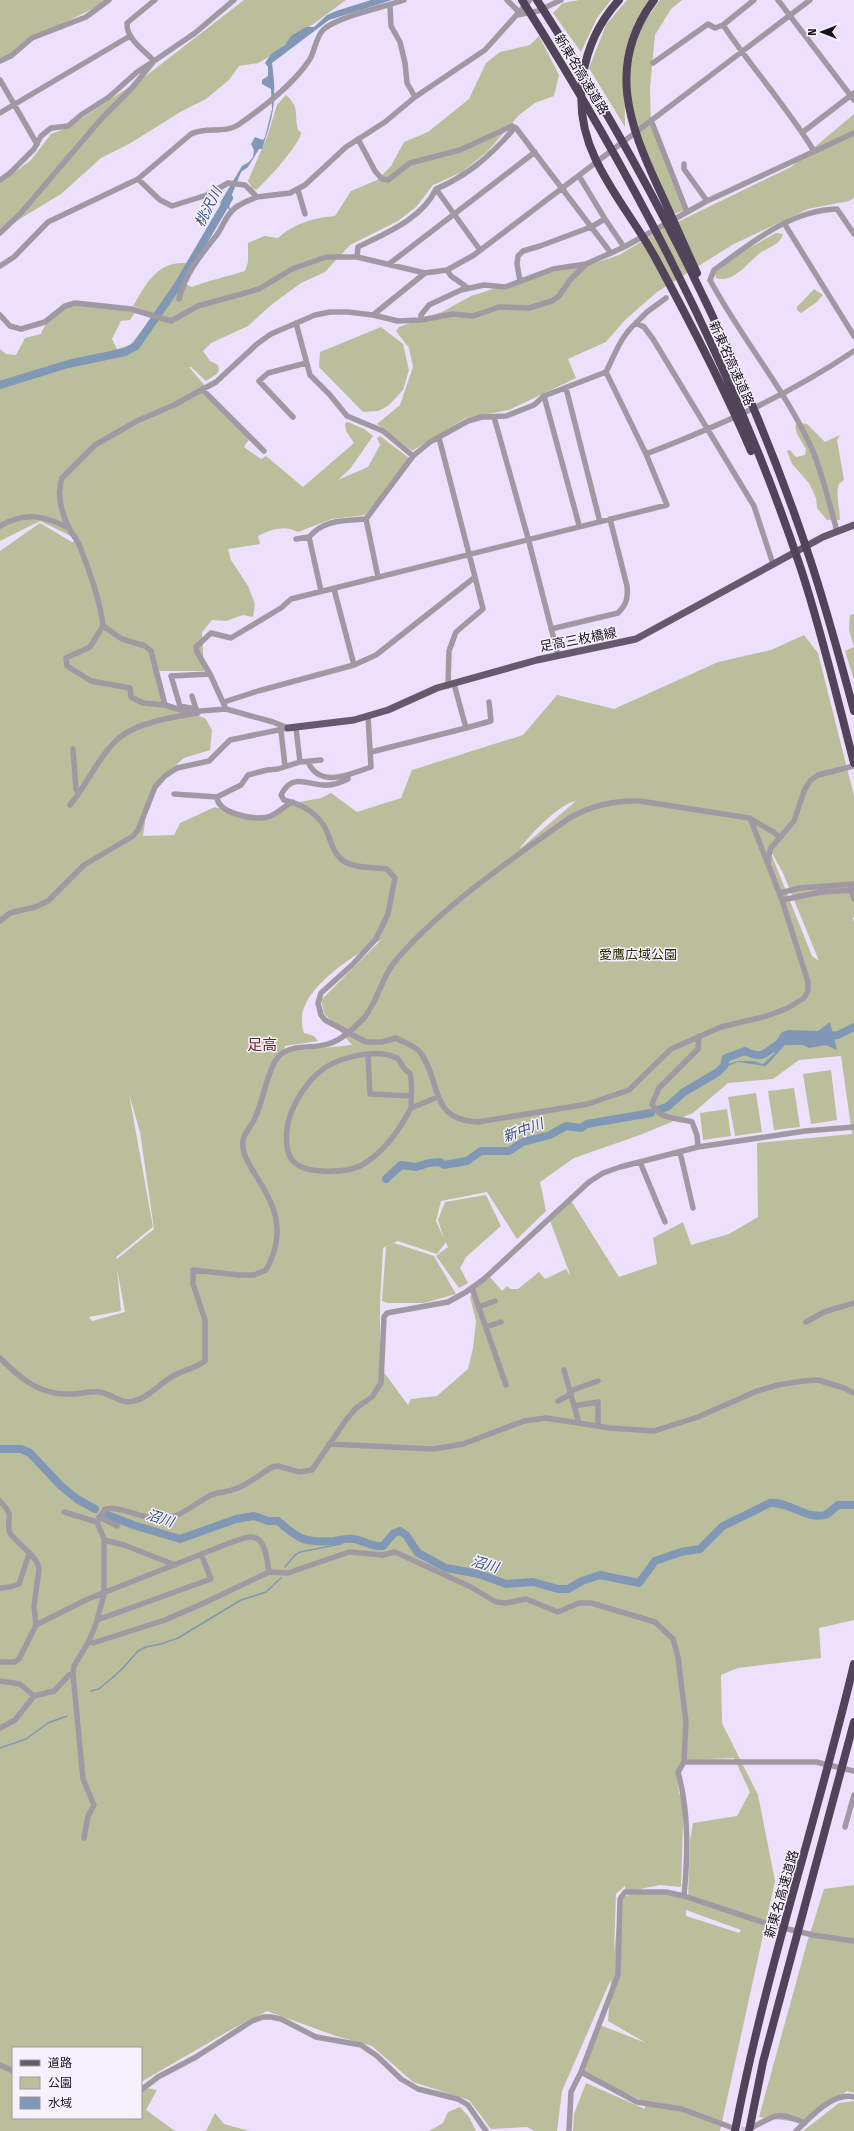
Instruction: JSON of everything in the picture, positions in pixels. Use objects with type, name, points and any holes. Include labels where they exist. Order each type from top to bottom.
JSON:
[{"type":"highway","name":"新東名高速道路","points":[[522,0],[555,52],[637,194],[674,265],[751,436],[801,568],[828,658],[854,764]]},
{"type":"highway","name":"新東名高速道路","points":[[537,0],[564,42],[643,178],[709,311],[751,404],[809,555],[839,654],[854,711]]},
{"type":"highway","points":[[619,0],[604,20],[592,40],[586,57],[581,95],[585,128],[594,157],[655,257],[692,327],[749,446],[801,568]]},
{"type":"highway","points":[[654,0],[637,29],[629,56],[626,83],[629,110],[637,140],[716,315],[751,404]]},
{"type":"highway","name":"新東名高速道路","points":[[734,2130],[764,2001],[828,1773],[854,1664]]},
{"type":"highway","name":"新東名高速道路","points":[[750,2129],[763,2062],[854,1722]]},
{"type":"main road","name":"足高三枚橋線","points":[[288,729],[344,722],[368,716],[451,685],[558,655],[619,644],[645,636],[823,537],[854,526]]},
{"type":"street","points":[[0,61],[11,56],[32,38],[86,16],[109,0]]},
{"type":"street","points":[[154,61],[130,36],[127,29],[127,23],[156,0]]},
{"type":"street","points":[[0,180],[10,173],[37,144],[41,136],[50,128],[68,126],[81,115],[109,97],[137,72],[195,33],[234,0]]},
{"type":"street","points":[[0,266],[14,257],[48,222],[138,179],[191,134],[198,131],[230,129],[241,123],[290,83],[310,58],[323,30],[339,21],[390,6],[404,0]]},
{"type":"street","points":[[506,0],[518,13]]},
{"type":"street","points":[[179,299],[186,276],[195,266],[202,252],[216,236],[229,214],[236,207],[257,197],[286,194],[298,190],[313,179],[340,151],[385,122],[414,97],[485,50],[530,0]]},
{"type":"street","points":[[518,13],[538,11],[562,0]]},
{"type":"street","points":[[653,63],[708,24],[715,28],[722,25],[754,0]]},
{"type":"street","points":[[778,0],[853,96],[803,132]]},
{"type":"street","points":[[0,315],[10,326],[21,329],[45,322],[70,303],[131,309],[153,317],[171,320],[198,306],[258,289],[292,269],[319,258],[336,256],[357,257],[425,273],[447,270],[464,262],[810,0]]},
{"type":"street","points":[[390,6],[391,26],[400,42],[406,63],[407,83],[414,97]]},
{"type":"street","points":[[722,25],[803,132],[814,151]]},
{"type":"street","points":[[0,113],[130,36]]},
{"type":"street","points":[[0,233],[20,214],[102,118],[136,84],[154,61]]},
{"type":"street","points":[[0,80],[37,144]]},
{"type":"street","points":[[650,122],[686,213]]},
{"type":"street","points":[[358,139],[375,171],[382,180],[388,180],[410,163],[460,150],[512,126]]},
{"type":"street","points":[[512,126],[516,128],[535,152],[611,253]]},
{"type":"street","points":[[357,257],[358,247],[411,218],[432,198],[436,189],[455,181],[479,164],[512,131],[512,126]]},
{"type":"street","points":[[421,320],[421,315],[429,306],[442,298],[468,288],[484,285],[505,287],[553,269],[586,264],[624,248],[707,201],[854,133]]},
{"type":"street","points":[[389,264],[535,152]]},
{"type":"street","points":[[684,164],[684,168],[707,201]]},
{"type":"street","points":[[580,174],[604,219],[624,248]]},
{"type":"street","points":[[138,179],[160,200],[172,206],[207,195],[231,182],[247,186],[257,197]]},
{"type":"street","points":[[436,189],[480,250]]},
{"type":"street","points":[[298,190],[305,214]]},
{"type":"street","points":[[837,531],[820,470],[802,429],[783,395],[710,280],[714,270],[768,231],[784,223],[828,209],[837,209],[854,234]]},
{"type":"street","points":[[520,281],[517,264],[518,256],[523,251],[591,226],[604,219]]},
{"type":"street","points":[[784,223],[854,336]]},
{"type":"street","points":[[165,705],[151,651],[145,646],[122,639],[103,626],[95,589],[80,545],[69,528],[61,508],[60,484],[65,474],[95,445],[137,421],[216,382],[271,334],[315,315],[330,312],[372,314],[398,321],[421,320],[453,314],[473,316],[499,307],[529,308],[538,306],[559,296],[570,280],[586,264]]},
{"type":"street","points":[[447,270],[451,276],[468,288]]},
{"type":"street","points":[[372,314],[425,273]]},
{"type":"street","points":[[378,576],[366,519],[411,455],[468,420],[506,416],[534,405],[544,396],[606,372],[620,343],[629,329],[647,312],[666,298]]},
{"type":"street","points":[[636,323],[644,327],[653,339],[754,506],[775,563]]},
{"type":"street","points":[[296,324],[310,375],[330,395],[347,416],[383,431],[411,455]]},
{"type":"street","points":[[646,454],[722,424],[770,402],[854,351]]},
{"type":"street","points":[[293,417],[259,381],[268,373],[306,363]]},
{"type":"street","points":[[226,710],[224,702],[197,652],[196,647],[211,633],[231,638],[240,631],[281,608],[290,599],[667,504],[646,454],[606,372]]},
{"type":"street","points":[[566,388],[600,522]]},
{"type":"street","points":[[202,389],[264,451]]},
{"type":"street","points":[[544,396],[579,525]]},
{"type":"street","points":[[494,417],[528,538],[558,655]]},
{"type":"street","points":[[439,438],[483,609],[456,632],[448,651],[451,685],[466,728]]},
{"type":"street","points":[[0,526],[15,519],[39,516],[69,528]]},
{"type":"street","points":[[296,539],[309,537],[317,528],[332,522],[366,519]]},
{"type":"street","points":[[551,629],[618,613],[625,606],[628,597],[627,586],[610,519]]},
{"type":"street","points":[[309,537],[322,591]]},
{"type":"street","points":[[224,702],[258,691],[354,665],[376,655],[475,577]]},
{"type":"street","points":[[334,588],[354,665]]},
{"type":"street","points":[[103,626],[90,647],[66,658],[67,666],[91,681],[130,688],[131,697],[143,703],[165,705],[188,712],[226,710],[273,722],[288,729],[300,762]]},
{"type":"street","points":[[197,711],[180,706],[171,676],[210,674]]},
{"type":"street","points":[[192,696],[197,711]]},
{"type":"street","points":[[371,752],[491,721],[489,702]]},
{"type":"street","points":[[70,805],[94,769],[120,737],[132,730],[161,720],[197,711]]},
{"type":"street","points":[[308,762],[314,773],[320,777],[348,775],[371,767],[368,716]]},
{"type":"street","points":[[285,766],[288,729]]},
{"type":"street","points":[[0,921],[10,913],[36,907],[48,900],[84,865],[133,836],[138,830],[155,787],[177,768],[209,761],[230,740],[288,729]]},
{"type":"street","points":[[73,749],[76,789],[79,793]]},
{"type":"street","points":[[174,794],[217,796],[241,785],[248,775],[278,769],[300,762],[321,760]]},
{"type":"street","points":[[768,864],[771,848],[794,821],[804,791],[810,781],[818,775],[854,764]]},
{"type":"street","points":[[348,775],[348,779],[334,785],[322,785],[304,781],[295,782],[284,789],[281,795],[284,800],[293,802],[311,810],[322,822],[334,850],[344,862],[360,867],[387,869],[395,878],[388,914],[376,940],[319,997],[318,1009],[321,1015],[348,1033],[366,1042],[382,1042],[396,1038],[419,1052],[438,1097],[447,1111],[455,1118],[465,1122],[478,1122],[601,1101],[629,1090],[671,1049],[721,1027],[767,1016],[788,1008],[804,998],[808,991],[808,982],[780,893],[749,818]]},
{"type":"street","points":[[217,796],[217,802],[223,809],[259,818],[270,816],[284,805],[293,802]]},
{"type":"street","points":[[0,1358],[22,1379],[53,1394],[96,1392],[122,1401],[133,1402],[142,1398],[170,1377],[195,1368],[205,1361],[205,1320],[193,1284],[193,1270],[254,1275],[266,1270],[276,1249],[278,1229],[273,1205],[244,1150],[244,1138],[255,1118],[270,1072],[280,1055],[291,1050],[328,1045],[348,1033],[365,1017],[392,965],[413,942],[456,904],[571,817],[594,806],[625,800],[694,808],[749,818],[775,833],[779,838]]},
{"type":"street","points":[[780,893],[800,888],[852,884],[854,898]]},
{"type":"street","points":[[782,900],[821,892],[853,891]]},
{"type":"street","points":[[698,1148],[697,1135],[692,1122],[668,1118],[657,1112],[652,1104],[659,1088],[698,1049],[699,1036]]},
{"type":"street","points":[[379,1054],[398,1058],[410,1074],[411,1108],[405,1120],[380,1151],[361,1166],[330,1172],[313,1170],[294,1163],[287,1146],[287,1127],[300,1095],[317,1073],[355,1055],[368,1055],[379,1054]]},
{"type":"street","points":[[368,1055],[370,1094],[411,1096]]},
{"type":"street","points":[[411,1108],[438,1097]]},
{"type":"street","points":[[84,1838],[88,1816],[94,1805],[83,1779],[73,1674],[74,1666],[89,1641],[97,1620],[104,1594],[104,1540],[98,1520],[105,1509],[114,1508],[160,1519],[182,1514],[212,1495],[236,1489],[272,1467],[278,1466],[299,1472],[312,1470],[356,1408],[372,1397],[381,1383],[384,1317],[386,1313],[448,1302],[472,1288],[589,1182],[603,1173],[640,1162],[698,1148],[805,1131],[854,1127]]},
{"type":"street","points":[[680,1152],[693,1208]]},
{"type":"street","points":[[640,1162],[665,1222]]},
{"type":"street","points":[[472,1288],[506,1385]]},
{"type":"street","points":[[479,1307],[495,1301]]},
{"type":"street","points":[[806,1322],[824,1312],[854,1303]]},
{"type":"street","points":[[486,1327],[501,1322]]},
{"type":"street","points":[[564,1370],[579,1423]]},
{"type":"street","points":[[329,1444],[433,1449],[463,1444],[509,1425],[534,1419],[546,1418],[598,1426],[654,1431],[698,1417],[757,1390],[778,1385],[818,1380],[844,1388],[854,1393]]},
{"type":"street","points":[[558,1401],[570,1393],[598,1381]]},
{"type":"street","points":[[574,1406],[598,1402],[598,1426]]},
{"type":"street","points":[[0,1501],[9,1515],[10,1532],[29,1554],[35,1558],[38,1564],[34,1606],[36,1625],[19,1659],[15,1662],[0,1662]]},
{"type":"street","points":[[64,1512],[117,1526]]},
{"type":"street","points":[[36,1625],[104,1594],[201,1554],[251,1537],[258,1539],[262,1545],[269,1572]]},
{"type":"street","points":[[104,1540],[124,1545],[175,1565]]},
{"type":"street","points":[[89,1641],[93,1642],[165,1620],[269,1572],[288,1573],[349,1552],[383,1555],[395,1552],[471,1587],[496,1602],[526,1599],[558,1612],[579,1603],[591,1603],[654,1622],[673,1639],[678,1657],[686,1722],[684,1762],[678,1772],[685,1799],[687,1864],[684,1896]]},
{"type":"street","points":[[0,1588],[19,1584],[29,1554]]},
{"type":"street","points":[[97,1620],[211,1579],[201,1554]]},
{"type":"street","points":[[0,1728],[15,1720],[34,1696],[54,1691],[68,1675],[73,1674]]},
{"type":"street","points":[[0,1681],[20,1684],[34,1696]]},
{"type":"street","points":[[684,1762],[816,1762],[854,1771]]},
{"type":"street","points":[[845,1827],[854,1795]]},
{"type":"street","points":[[568,2131],[571,2092],[581,2072],[618,1975],[620,1899],[625,1892],[666,1892],[684,1896],[771,1925],[813,1935],[854,1941]]},
{"type":"street","points":[[142,2089],[158,2077],[196,2057],[252,2021],[263,2017],[271,2017],[281,2019],[316,2037],[361,2045],[377,2056],[401,2078],[418,2089],[458,2099],[468,2104],[486,2131]]},
{"type":"street","points":[[0,2065],[12,2071]]},
{"type":"street","points":[[581,2072],[637,2102],[682,2109],[734,2130]]},
{"type":"street","points":[[796,2131],[837,2097],[854,2097]]},
{"type":"street","points":[[750,2129],[780,2114],[787,2115],[805,2123]]},
{"type":"green space","points":[[0,0],[108,1],[44,33],[0,60]]},
{"type":"green space","points":[[244,0],[346,0],[267,58],[258,63],[239,66],[229,80],[206,99],[182,111],[129,144],[101,158],[61,194],[0,231],[0,183],[31,160],[51,134],[67,128],[147,75]]},
{"type":"green space","points":[[579,0],[611,0],[597,18],[581,52],[553,13],[563,3]]},
{"type":"green space","points":[[627,0],[651,0],[624,60],[625,127],[589,68],[606,25]]},
{"type":"green space","points":[[660,0],[682,0],[671,9],[655,35],[650,88],[651,127],[685,210],[674,214],[637,137],[630,103],[628,61],[642,25]]},
{"type":"green space","name":"愛鷹広域公園","points":[[539,36],[559,75],[554,96],[535,103],[519,115],[488,151],[462,172],[433,185],[416,207],[398,221],[350,245],[325,272],[301,283],[271,305],[248,326],[211,343],[203,351],[210,361],[218,365],[219,369],[217,374],[206,381],[191,367],[189,367],[206,387],[202,391],[250,438],[244,447],[261,459],[266,456],[303,487],[354,443],[346,431],[345,423],[348,422],[364,429],[373,436],[350,469],[338,480],[368,467],[380,445],[377,438],[380,436],[409,458],[365,515],[332,519],[298,532],[283,528],[268,531],[258,536],[260,544],[228,549],[231,560],[248,586],[255,604],[253,617],[243,615],[226,621],[212,620],[202,632],[204,671],[159,671],[168,706],[205,718],[212,730],[210,750],[184,758],[157,782],[147,807],[143,836],[174,835],[180,823],[215,807],[238,814],[271,816],[284,805],[321,798],[331,793],[357,812],[401,798],[412,770],[523,735],[557,695],[614,709],[718,662],[771,650],[804,635],[818,653],[854,796],[854,918],[852,917],[854,921],[854,1620],[819,1628],[821,1658],[738,1668],[721,1675],[722,1723],[758,1795],[775,1881],[720,2131],[573,2131],[574,2114],[586,2083],[645,2109],[645,2102],[581,2072],[600,2025],[646,2043],[608,2021],[611,1979],[562,2091],[557,2131],[534,2131],[527,2127],[491,2129],[469,2100],[413,2082],[372,2046],[336,2036],[267,2011],[234,2028],[142,2081],[142,2047],[12,2047],[12,2119],[142,2119],[142,2087],[157,2090],[146,2110],[175,2131],[0,2131],[0,551],[40,523],[72,542],[79,540],[40,521],[0,541],[0,349],[6,354],[16,355],[25,338],[41,334],[45,326],[57,313],[71,305],[102,307],[135,312],[130,320],[121,321],[112,339],[117,349],[130,345],[155,314],[133,306],[148,282],[160,270],[176,263],[186,263],[186,284],[192,287],[245,271],[248,262],[248,243],[264,236],[278,238],[305,222],[335,216],[351,191],[377,180],[391,166],[404,142],[428,132],[469,99],[486,63],[500,52],[530,45]],"holes":[[[576,801],[520,848],[554,813],[569,803]],[[768,846],[783,873],[819,961],[812,956]],[[382,939],[321,1000],[324,1013],[352,1045],[284,1052],[285,1046],[318,1041],[314,1036],[304,1033],[302,1018],[306,1004],[315,990],[327,977],[356,955]],[[841,1056],[852,1134],[757,1143],[758,1217],[729,1234],[691,1245],[683,1222],[653,1238],[657,1264],[619,1277],[570,1199],[549,1218],[571,1277],[566,1269],[545,1279],[539,1272],[518,1289],[511,1289],[507,1286],[502,1291],[490,1277],[474,1289],[470,1297],[476,1321],[473,1348],[468,1369],[437,1396],[411,1399],[408,1405],[380,1367],[380,1303],[383,1248],[398,1241],[437,1254],[446,1242],[448,1247],[436,1256],[459,1288],[468,1283],[460,1268],[466,1257],[501,1226],[486,1195],[445,1202],[438,1220],[444,1239],[436,1221],[441,1201],[487,1192],[517,1239],[546,1211],[540,1182],[574,1158],[640,1135],[693,1113],[728,1083],[773,1079],[799,1060]],[[129,1094],[140,1132],[154,1229],[117,1259],[116,1257],[153,1227]],[[117,1269],[125,1312],[92,1321],[89,1317],[121,1311]],[[684,1723],[688,1735],[686,1760],[734,1758],[750,1792],[737,1816],[693,1823],[690,1841],[688,1898],[653,1891],[636,1893],[620,1899],[614,1953],[616,1894],[625,1886],[625,1892],[660,1885],[681,1887],[684,1794],[679,1794],[677,1773],[683,1764]],[[686,1910],[741,1930],[739,1933],[686,1916]]]},
{"type":"green space","points":[[286,95],[295,107],[298,130],[301,132],[300,137],[290,153],[256,190],[252,188],[248,181],[267,137],[277,105]]},
{"type":"green space","points":[[854,114],[854,198],[849,201],[808,209],[732,245],[657,292],[625,320],[606,342],[568,359],[576,378],[509,410],[466,418],[412,451],[377,424],[400,405],[413,367],[409,348],[396,331],[399,327],[442,312],[471,296],[530,277],[595,263],[619,255],[661,230],[791,167]]},
{"type":"green space","points":[[776,233],[783,234],[782,238],[774,245],[760,253],[735,275],[723,279],[716,278],[715,273],[735,256]]},
{"type":"green space","points":[[814,289],[823,295],[817,302],[801,313],[797,310],[797,307]]},
{"type":"green space","points":[[381,327],[403,344],[409,370],[403,390],[388,406],[378,411],[363,412],[319,367],[320,352]]},
{"type":"green space","points":[[800,423],[807,424],[825,442],[840,435],[837,440],[844,480],[839,484],[838,488],[840,520],[827,520],[817,508],[816,498],[809,483],[792,464],[787,451],[790,450],[796,457],[805,455],[806,449],[797,434],[795,425]]},
{"type":"green space","points":[[854,614],[854,647],[849,630],[850,615]]},
{"type":"green space","points":[[854,647],[854,680],[845,651]]},
{"type":"green space","points":[[831,1070],[837,1120],[811,1124],[803,1074]]},
{"type":"green space","points":[[794,1088],[800,1127],[774,1130],[768,1091]]},
{"type":"green space","points":[[756,1093],[762,1132],[735,1136],[728,1097]]},
{"type":"green space","points":[[727,1109],[731,1136],[703,1140],[700,1113]]},
{"type":"green space","points":[[394,1243],[434,1256],[456,1294],[424,1303],[387,1303],[382,1301],[386,1247]]},
{"type":"green space","points":[[854,1885],[854,2093],[847,2091],[805,2123],[759,2117],[807,1943],[824,1889]]},
{"type":"green space","points":[[854,2101],[854,2131],[803,2131],[839,2103]]},
{"type":"green space","points":[[460,2107],[469,2117],[476,2131],[429,2131],[443,2123],[448,2112]]},
{"type":"green space","points":[[215,2113],[224,2124],[249,2131],[206,2131]]},
{"type":"water","points":[[371,0],[392,0],[329,20],[272,63],[274,97],[272,116],[262,149],[259,149],[248,167],[241,172],[229,202],[230,210],[220,203],[242,166],[249,162],[253,157],[254,150],[251,144],[255,137],[263,140],[265,137],[272,109],[271,89],[262,84],[262,80],[268,76],[268,67],[265,63],[271,54],[285,45],[291,36],[306,27],[314,27],[327,15]]},
{"type":"water","points":[[830,1022],[837,1050],[826,1045],[809,1048],[803,1045],[785,1045],[766,1066],[738,1062],[721,1069],[724,1065],[739,1061],[754,1061],[763,1064],[775,1053],[771,1049],[782,1032],[788,1030],[818,1031]]},
{"type":"waterway","name":"桃沢川","points":[[0,385],[68,364],[125,352],[136,346],[178,285],[229,198]]},
{"type":"waterway","name":"新中川","points":[[824,1036],[838,1035],[854,1027]]},
{"type":"waterway","name":"新中川","points":[[658,1110],[667,1107],[684,1092],[718,1072],[724,1066],[726,1058],[745,1051],[756,1055],[764,1054],[780,1043]]},
{"type":"waterway","name":"新中川","points":[[386,1179],[401,1165],[416,1167],[429,1163],[440,1162],[444,1165],[467,1161],[481,1151],[509,1151],[523,1142],[550,1135],[566,1126],[581,1128],[587,1124],[651,1113]]},
{"type":"waterway","name":"沼川","points":[[0,1449],[21,1449],[30,1453],[61,1486],[77,1499],[95,1509]]},
{"type":"waterway","name":"沼川","points":[[105,1514],[133,1525],[180,1539],[236,1519],[254,1516],[268,1521],[278,1521],[298,1536],[310,1541],[351,1539],[383,1546],[394,1533],[400,1531],[406,1535],[418,1553],[446,1568],[479,1574],[506,1584],[533,1582],[558,1589],[568,1589],[582,1581],[600,1575],[639,1583],[655,1561],[681,1552],[700,1549],[723,1526],[770,1503],[777,1503],[804,1513],[818,1516],[827,1514],[838,1505],[854,1505]]},
{"type":"waterway","points":[[285,1567],[295,1555],[300,1552],[341,1544],[344,1540]]},
{"type":"waterway","points":[[91,1691],[99,1689],[120,1671],[138,1651],[146,1647],[178,1638],[241,1600],[266,1592],[281,1578]]},
{"type":"waterway","points":[[0,1748],[26,1739],[48,1723],[67,1716]]},
{"type":"tunnel","points":[[733,2128],[746,2130],[751,2128]]},
{"type":"district","name":"足高","points":[[262,1045]]}]
